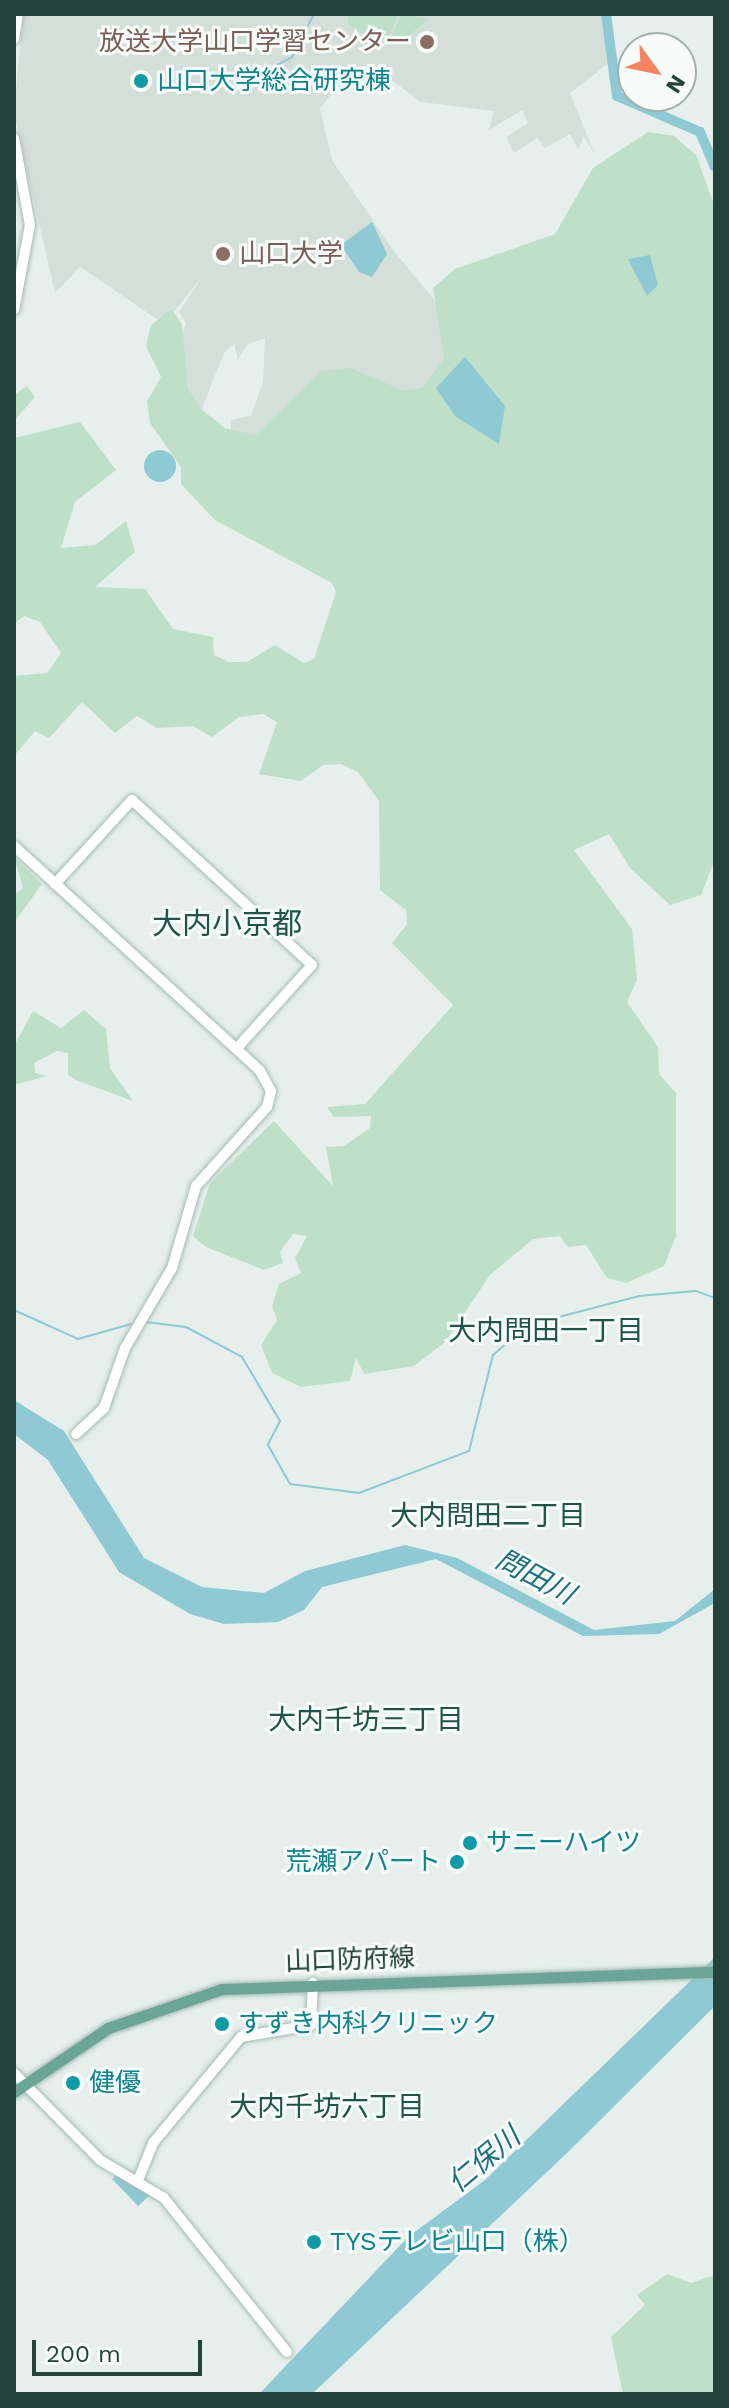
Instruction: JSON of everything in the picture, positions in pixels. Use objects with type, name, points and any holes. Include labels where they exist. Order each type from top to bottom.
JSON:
[{"type":"main road","name":"山口防府線","points":[[14,2092],[80,2043],[163,2005],[241,1986],[715,1972]]},
{"type":"street","points":[[14,39],[18,14]]},
{"type":"street","points":[[14,138],[30,225],[14,310]]},
{"type":"street","points":[[55,884],[132,800],[312,965],[236,1049]]},
{"type":"street","points":[[14,846],[266,1078],[271,1098],[196,1186],[172,1268],[125,1348],[104,1408],[76,1434]]},
{"type":"street","points":[[139,2178],[153,2143],[241,2037],[311,2025],[313,1983]]},
{"type":"street","points":[[14,2073],[100,2160],[139,2178],[178,2214],[287,2352]]},
{"type":"shaded area","name":"山口大学","points":[[23,14],[604,14],[609,63],[570,93],[595,155],[584,136],[578,150],[570,134],[545,148],[537,138],[514,153],[506,137],[528,123],[522,110],[489,130],[494,111],[421,102],[377,69],[336,88],[320,109],[332,160],[392,249],[497,375],[323,447],[232,436],[230,420],[251,416],[263,382],[265,338],[248,344],[238,359],[234,344],[224,353],[194,428],[174,358],[186,323],[179,312],[201,278],[164,324],[80,267],[55,293],[14,113]]},
{"type":"green space","points":[[349,14],[397,16],[388,38],[371,40],[347,23]]},
{"type":"green space","points":[[401,14],[429,19],[400,43],[392,36]]},
{"type":"green space","points":[[648,132],[674,136],[696,155],[715,207],[715,859],[701,895],[670,905],[630,868],[609,834],[574,850],[632,929],[637,980],[627,1002],[658,1047],[659,1074],[676,1093],[676,1236],[664,1266],[626,1283],[607,1278],[586,1245],[568,1247],[560,1236],[533,1239],[490,1275],[445,1342],[414,1366],[364,1374],[356,1358],[350,1381],[301,1387],[272,1373],[261,1345],[277,1320],[272,1306],[279,1284],[301,1273],[295,1258],[307,1236],[293,1234],[280,1252],[283,1263],[264,1270],[206,1247],[193,1236],[210,1183],[274,1121],[333,1186],[326,1147],[344,1146],[370,1128],[371,1116],[334,1117],[327,1107],[365,1104],[453,1005],[392,943],[407,924],[406,910],[380,890],[379,801],[358,772],[341,764],[323,765],[301,781],[259,774],[277,722],[263,714],[239,717],[212,737],[193,726],[157,728],[137,716],[115,733],[82,702],[49,738],[35,731],[14,756],[14,676],[47,673],[61,653],[40,622],[24,616],[14,624],[14,438],[80,422],[116,470],[75,502],[61,548],[95,545],[126,521],[135,552],[95,587],[145,589],[173,629],[213,637],[214,655],[228,662],[247,662],[275,645],[304,663],[314,659],[336,592],[332,583],[215,520],[181,484],[181,467],[150,423],[147,401],[161,377],[146,346],[151,325],[171,309],[182,324],[188,389],[201,409],[225,428],[256,435],[321,371],[350,368],[405,391],[423,387],[444,358],[433,288],[455,269],[555,234],[593,168]]},
{"type":"green space","points":[[27,386],[35,397],[14,421],[14,395]]},
{"type":"green space","points":[[14,857],[42,884],[14,923],[14,895],[23,888]]},
{"type":"green space","points":[[84,1010],[106,1029],[110,1068],[133,1101],[68,1075],[68,1053],[57,1051],[34,1063],[35,1073],[47,1076],[14,1085],[14,1046],[33,1011],[61,1028]]},
{"type":"green space","points":[[667,2274],[691,2283],[715,2275],[715,2394],[623,2394],[611,2337],[645,2305],[637,2295]]},
{"type":"water","points":[[372,222],[387,254],[372,277],[359,272],[341,245]]},
{"type":"water","points":[[650,255],[658,285],[647,296],[628,259]]},
{"type":"water","points":[[465,357],[505,406],[499,444],[455,416],[436,388]]},
{"type":"water","points":[[160,450],[171,455],[176,466],[171,477],[160,482],[149,477],[144,466],[149,455]]},
{"type":"water","points":[[14,1400],[64,1431],[144,1558],[202,1587],[264,1593],[305,1571],[405,1545],[457,1558],[594,1630],[675,1621],[715,1589],[715,1603],[659,1634],[583,1636],[436,1559],[322,1587],[304,1610],[278,1622],[224,1624],[190,1614],[119,1572],[48,1460],[14,1434]]},
{"type":"water","points":[[715,1957],[715,2006],[567,2153],[312,2394],[259,2394],[408,2237],[485,2180]]},
{"type":"water","points":[[118,2174],[150,2195],[138,2206],[112,2179]]},
{"type":"waterway","points":[[267,70],[292,57],[314,14]]},
{"type":"waterway","points":[[606,14],[617,96],[700,132],[715,167]]},
{"type":"waterway","points":[[146,1322],[186,1327],[242,1357],[280,1421],[268,1445],[290,1484],[359,1493],[469,1451],[493,1355],[528,1325],[639,1296],[696,1291],[715,1298]]},
{"type":"waterway","points":[[14,1310],[78,1339],[131,1324]]},
{"type":"place","name":"放送大学山口学習センター","points":[[427,42]]},
{"type":"place","name":"山口大学総合研究棟","points":[[141,81]]},
{"type":"place","name":"山口大学","points":[[223,254]]},
{"type":"place","name":"サニーハイツ","points":[[470,1843]]},
{"type":"place","name":"荒瀬アパート","points":[[457,1862]]},
{"type":"place","name":"すずき内科クリニック","points":[[222,2024]]},
{"type":"place","name":"健優","points":[[73,2083]]},
{"type":"place","name":"TYSテレビ山口（株）","points":[[314,2242]]},
{"type":"district","name":"大内小京都","points":[[227,924]]},
{"type":"district","name":"大内問田一丁目","points":[[546,1331]]},
{"type":"district","name":"大内問田二丁目","points":[[488,1516]]},
{"type":"district","name":"大内千坊三丁目","points":[[366,1720]]},
{"type":"district","name":"大内千坊六丁目","points":[[327,2107]]},
{"type":"water label","name":"問田川","points":[[535,1577]]},
{"type":"water label","name":"仁保川","points":[[484,2160]]}]
